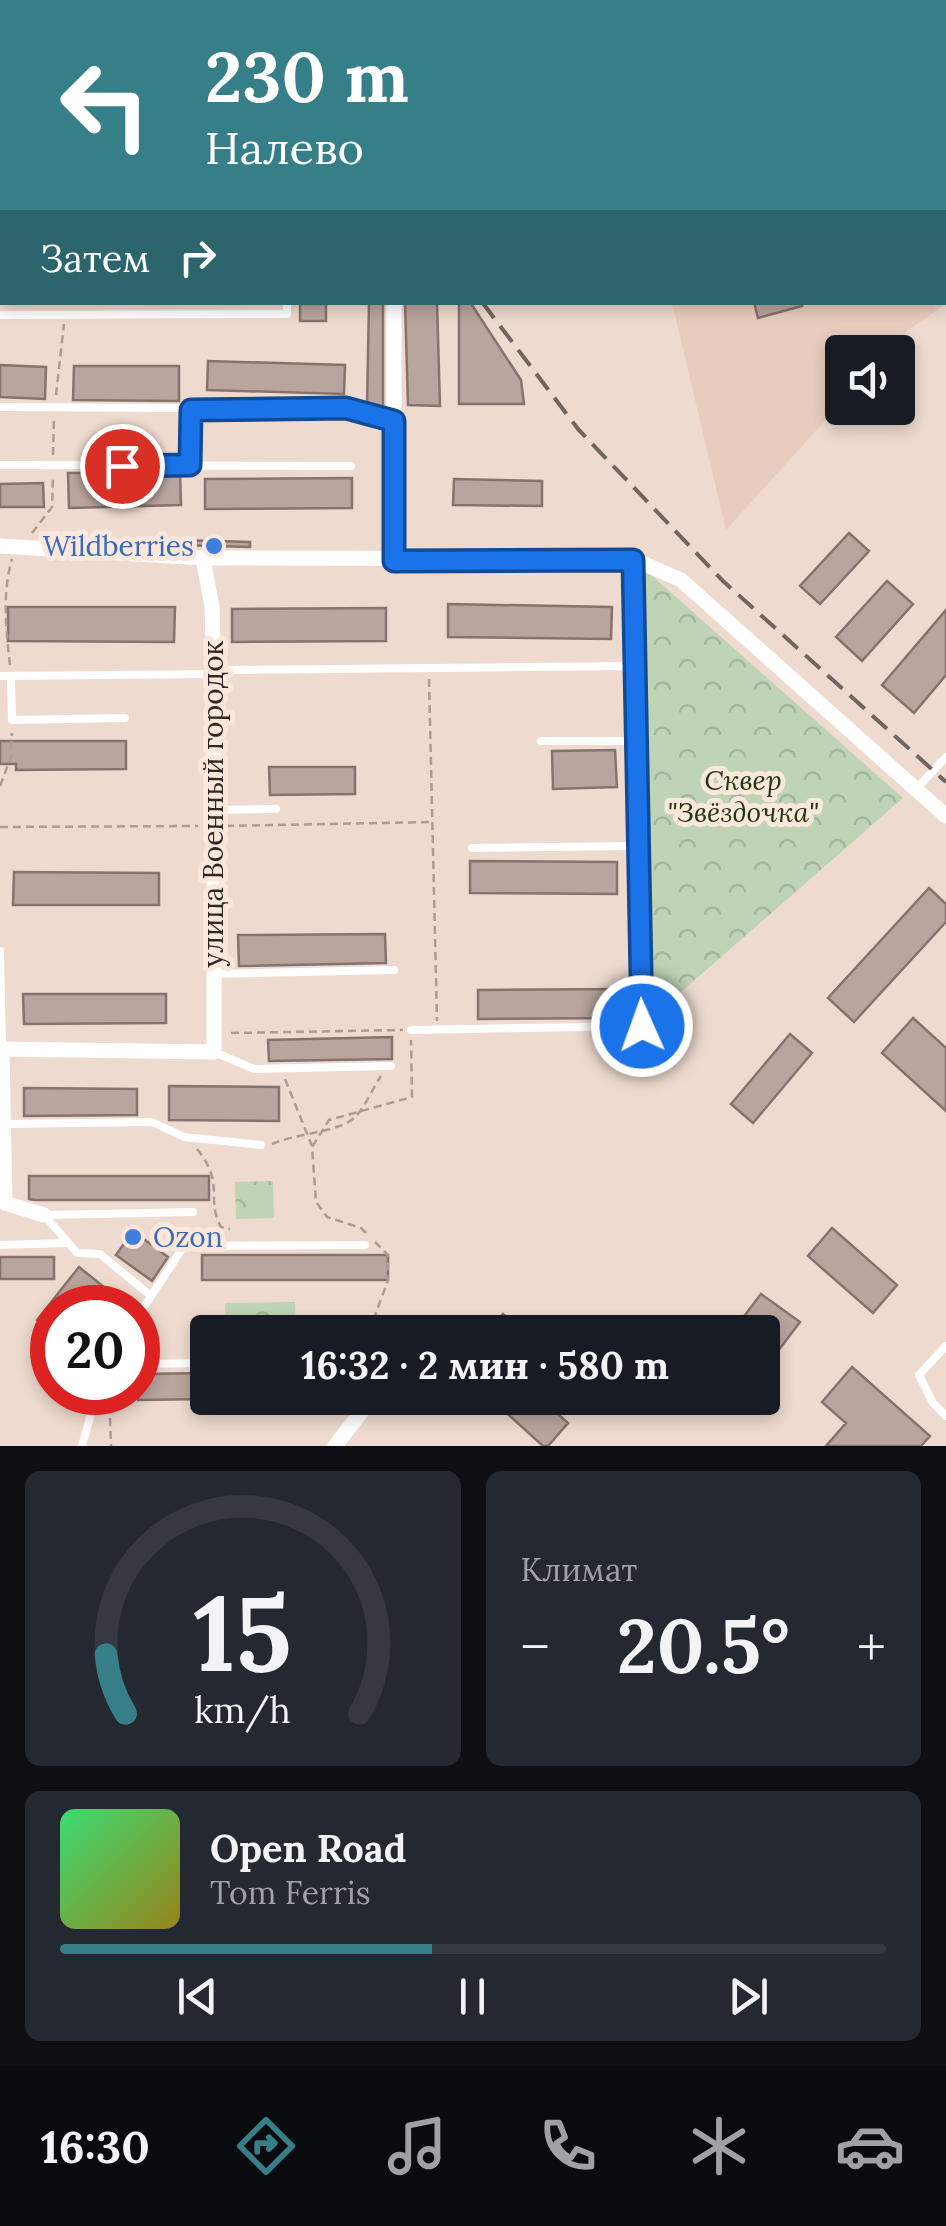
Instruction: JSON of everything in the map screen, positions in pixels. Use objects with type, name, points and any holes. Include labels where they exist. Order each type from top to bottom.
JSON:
[{"type":"street","points":[[394,305],[394,561]]},
{"type":"street","points":[[0,546],[203,558],[633,560],[681,580],[946,816]]},
{"type":"street","name":"улица Военный городок","points":[[203,558],[212,607],[214,674],[214,1052]]},
{"type":"street","points":[[44,1215],[2,1203],[1,1049],[214,1052]]},
{"type":"street","points":[[336,1446],[359,1415]]},
{"type":"lane","points":[[0,314],[287,314],[287,305]]},
{"type":"lane","points":[[0,407],[346,408],[394,421]]},
{"type":"lane","points":[[190,465],[191,410]]},
{"type":"lane","points":[[0,466],[351,466]]},
{"type":"lane","points":[[410,1030],[642,1026],[633,560]]},
{"type":"lane","points":[[0,676],[634,666]]},
{"type":"lane","points":[[11,676],[12,720]]},
{"type":"lane","points":[[0,721],[126,718]]},
{"type":"lane","points":[[541,741],[636,740]]},
{"type":"lane","points":[[917,788],[946,758]]},
{"type":"lane","points":[[214,810],[276,809]]},
{"type":"lane","points":[[472,848],[637,846]]},
{"type":"lane","points":[[0,951],[1,1049]]},
{"type":"lane","points":[[214,974],[394,970]]},
{"type":"lane","points":[[214,1052],[254,1069],[391,1066]]},
{"type":"lane","points":[[2,1124],[152,1122],[184,1137],[260,1145]]},
{"type":"lane","points":[[44,1215],[193,1212]]},
{"type":"lane","points":[[44,1215],[77,1253],[100,1254],[138,1285]]},
{"type":"lane","points":[[0,1245],[68,1244]]},
{"type":"lane","points":[[157,1285],[184,1246],[366,1245]]},
{"type":"lane","points":[[946,1346],[919,1374],[932,1402],[946,1416]]},
{"type":"lane","points":[[160,1364],[190,1363]]},
{"type":"lane","points":[[82,1446],[91,1415]]},
{"type":"path","points":[[11,676],[7,576],[20,546],[44,522],[52,507],[55,406],[66,314]]},
{"type":"path","points":[[429,668],[438,1030]]},
{"type":"path","points":[[0,786],[11,757],[12,720]]},
{"type":"path","points":[[223,1033],[410,1030],[412,1097],[329,1120],[312,1147]]},
{"type":"path","points":[[260,1145],[354,1120],[391,1066]]},
{"type":"path","points":[[269,1069],[286,1080],[312,1147],[316,1202],[327,1218],[361,1228],[388,1255],[388,1280],[376,1315]]},
{"type":"path","points":[[184,1137],[212,1172],[216,1218],[221,1227],[230,1230]]},
{"type":"path","points":[[109,1415],[110,1446]]},
{"type":"shaded area","points":[[672,305],[945,305],[903,335],[825,335],[825,421],[726,530]]},
{"type":"green space","name":"Сквер \"Звёздочка\"","points":[[633,559],[903,798],[642,1026]]},
{"type":"green space","points":[[273,1181],[274,1218],[236,1219],[235,1182]]},
{"type":"green space","points":[[295,1302],[295,1315],[225,1315],[225,1303]]},
{"type":"building","points":[[300,305],[326,305],[326,321],[300,321]]},
{"type":"building","points":[[369,305],[383,305],[383,410],[367,406]]},
{"type":"building","points":[[405,305],[437,305],[440,406],[408,405]]},
{"type":"building","points":[[459,305],[472,305],[521,380],[524,404],[459,404]]},
{"type":"building","points":[[755,305],[802,305],[802,306],[758,318]]},
{"type":"building","points":[[208,361],[345,365],[344,394],[207,390]]},
{"type":"building","points":[[0,365],[46,367],[45,399],[0,397]]},
{"type":"building","points":[[74,366],[179,366],[179,401],[73,400]]},
{"type":"building","points":[[68,473],[95,473],[95,481],[153,480],[153,473],[180,473],[181,505],[69,508]]},
{"type":"building","points":[[352,478],[352,508],[205,509],[205,479]]},
{"type":"building","points":[[454,479],[542,481],[542,506],[453,505]]},
{"type":"building","points":[[43,483],[44,507],[0,507],[0,484]]},
{"type":"building","points":[[849,533],[869,551],[820,604],[800,586]]},
{"type":"building","points":[[178,540],[250,542],[250,547],[178,545]]},
{"type":"building","points":[[887,581],[913,604],[862,661],[836,637]]},
{"type":"building","points":[[448,604],[612,607],[611,639],[448,637]]},
{"type":"building","points":[[8,607],[175,607],[174,642],[8,641]]},
{"type":"building","points":[[386,608],[386,641],[232,642],[232,609]]},
{"type":"building","points":[[946,610],[946,675],[914,713],[882,685]]},
{"type":"building","points":[[0,741],[126,741],[126,769],[16,770],[16,764],[0,764]]},
{"type":"building","points":[[615,750],[617,787],[553,789],[552,751]]},
{"type":"building","points":[[269,767],[355,767],[355,794],[270,795]]},
{"type":"building","points":[[470,861],[617,862],[617,894],[470,893]]},
{"type":"building","points":[[14,872],[159,873],[159,905],[13,905]]},
{"type":"building","points":[[929,888],[946,904],[946,922],[854,1022],[828,998]]},
{"type":"building","points":[[385,934],[386,963],[239,966],[238,935]]},
{"type":"building","points":[[618,989],[618,1018],[478,1019],[478,990]]},
{"type":"building","points":[[23,994],[166,994],[166,1023],[24,1024]]},
{"type":"building","points":[[913,1018],[946,1048],[946,1111],[882,1053]]},
{"type":"building","points":[[790,1034],[812,1053],[753,1123],[731,1104]]},
{"type":"building","points":[[392,1037],[392,1059],[269,1061],[268,1040]]},
{"type":"building","points":[[169,1086],[279,1087],[279,1121],[169,1120]]},
{"type":"building","points":[[24,1088],[137,1089],[137,1115],[24,1116]]},
{"type":"building","points":[[29,1176],[209,1176],[209,1200],[35,1200],[29,1199]]},
{"type":"building","points":[[832,1228],[897,1285],[873,1313],[808,1256]]},
{"type":"building","points":[[133,1231],[168,1257],[152,1281],[116,1255]]},
{"type":"building","points":[[202,1255],[388,1255],[388,1280],[202,1280]]},
{"type":"building","points":[[0,1257],[54,1257],[54,1279],[0,1279]]},
{"type":"building","points":[[79,1267],[101,1285],[65,1285]]},
{"type":"building","points":[[761,1294],[800,1322],[780,1348],[780,1315],[745,1315]]},
{"type":"building","points":[[852,1367],[930,1436],[921,1446],[826,1446],[846,1423],[822,1402]]},
{"type":"building","points":[[190,1373],[190,1399],[160,1400],[160,1374]]},
{"type":"building","points":[[509,1415],[559,1415],[568,1423],[548,1446],[543,1446]]},
{"type":"railway","points":[[484,305],[578,429],[723,581],[946,782]]},
{"type":"place","name":"Wildberries","points":[[214,546]]},
{"type":"place","name":"Ozon","points":[[133,1237]]},
{"type":"route","points":[[122,466],[190,465],[191,410],[346,408],[394,421],[394,561],[633,560],[642,1026]]}]
